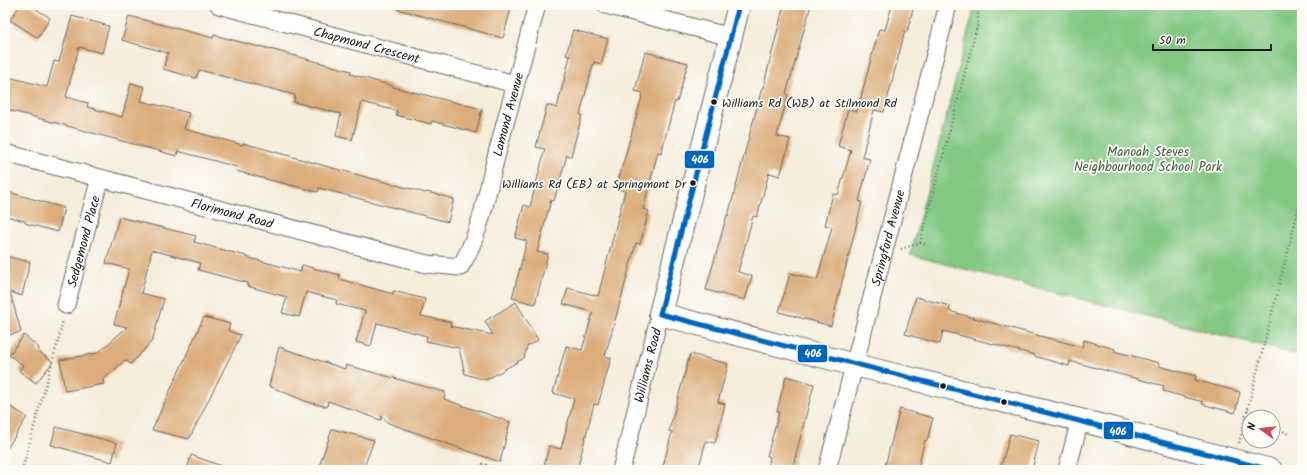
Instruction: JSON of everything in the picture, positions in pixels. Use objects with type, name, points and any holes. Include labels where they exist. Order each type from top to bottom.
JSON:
[{"type":"street","name":"Chapmond Crescent","points":[[219,5],[515,84]]},
{"type":"street","name":"Lamond Avenue","points":[[460,267],[469,254],[478,229],[537,5]]},
{"type":"street","points":[[606,5],[731,37]]},
{"type":"street","name":"Williams Road","points":[[621,470],[739,5]]},
{"type":"street","name":"Springford Avenue","points":[[827,470],[948,5]]},
{"type":"street","name":"Florimond Road","points":[[5,152],[427,264],[460,267]]},
{"type":"street","name":"Sedgemond Place","points":[[66,305],[100,178]]},
{"type":"street","points":[[660,314],[1271,470]]},
{"type":"street","points":[[1067,470],[1080,420]]},
{"type":"path","points":[[920,242],[978,23],[976,5]]},
{"type":"path","points":[[1248,409],[1302,195]]},
{"type":"path","points":[[883,254],[920,242],[928,245]]},
{"type":"path","points":[[22,470],[58,341],[66,305]]},
{"type":"path","points":[[1281,430],[1288,434]]},
{"type":"path","points":[[1239,446],[1241,438]]},
{"type":"path","points":[[482,464],[504,470]]},
{"type":"green space","name":"Manoah Steves Neighbourhood School Park","points":[[975,5],[1302,5],[1302,356],[910,255]]},
{"type":"building","points":[[20,5],[30,5],[50,18],[38,38],[10,20]]},
{"type":"building","points":[[398,5],[512,5],[503,38],[397,9]]},
{"type":"building","points":[[784,5],[811,5],[786,94],[788,95],[777,136],[790,139],[780,176],[769,173],[757,217],[753,216],[738,272],[752,276],[745,300],[706,290],[727,215],[728,216]]},
{"type":"building","points":[[892,5],[914,5],[907,32],[905,31],[884,112],[874,110],[862,157],[870,159],[859,201],[862,202],[831,326],[779,312],[790,273],[817,280],[832,227],[825,225],[833,194],[838,195],[851,150],[838,146],[848,109],[857,112],[879,29],[885,30]]},
{"type":"building","points":[[72,16],[109,26],[102,53],[79,47],[66,97],[88,103],[87,107],[122,117],[131,83],[145,87],[141,101],[189,113],[184,129],[243,145],[243,143],[426,193],[454,199],[448,222],[319,188],[318,192],[270,180],[236,171],[237,167],[178,151],[177,156],[5,109],[5,76],[47,87],[54,61],[59,62]]},
{"type":"building","points":[[129,16],[213,38],[214,35],[259,46],[351,71],[350,74],[393,87],[482,109],[476,133],[432,121],[431,124],[396,115],[397,111],[362,102],[352,140],[336,136],[341,114],[294,102],[295,95],[199,70],[196,78],[163,69],[168,53],[122,40]]},
{"type":"building","points":[[573,30],[608,39],[601,64],[594,62],[580,114],[582,115],[571,156],[567,155],[554,201],[551,200],[537,252],[548,254],[535,304],[512,298],[527,241],[515,238],[524,205],[530,207],[545,149],[536,147],[547,105],[557,108],[570,56],[566,55]]},
{"type":"building","points":[[645,52],[688,63],[677,102],[675,101],[661,153],[658,152],[643,209],[649,211],[640,244],[636,243],[605,356],[611,358],[598,405],[594,404],[577,470],[543,470],[549,446],[561,449],[574,399],[553,393],[566,346],[582,350],[593,312],[563,304],[568,288],[598,296],[625,191],[616,189],[643,93],[635,91]]},
{"type":"building","points":[[5,191],[64,208],[58,232],[5,216]]},
{"type":"building","points":[[119,217],[196,236],[194,242],[301,272],[302,265],[340,275],[339,279],[393,294],[393,291],[425,299],[421,316],[451,322],[450,326],[493,335],[485,321],[516,302],[538,340],[527,346],[524,358],[486,380],[465,374],[459,348],[426,341],[427,336],[377,323],[371,346],[356,342],[365,311],[336,304],[337,300],[306,292],[299,317],[282,313],[287,297],[247,286],[248,283],[198,270],[200,263],[152,250],[141,293],[164,299],[152,341],[131,364],[125,360],[103,380],[104,384],[65,391],[60,360],[98,353],[127,327],[114,324],[129,269],[106,263]]},
{"type":"building","points":[[5,256],[30,262],[22,296],[10,292],[21,332],[5,336]]},
{"type":"building","points":[[916,297],[950,306],[949,311],[1082,347],[1084,340],[1115,349],[1114,351],[1159,363],[1159,366],[1196,376],[1195,380],[1240,392],[1235,413],[1163,391],[1164,386],[1070,361],[1069,366],[1034,356],[1035,355],[943,331],[940,344],[905,334]]},
{"type":"building","points":[[204,317],[230,324],[228,331],[241,335],[189,439],[152,430]]},
{"type":"building","points":[[24,335],[39,348],[38,351],[53,362],[36,383],[19,371],[23,365],[9,355]]},
{"type":"building","points":[[279,347],[345,369],[346,365],[445,392],[444,399],[510,422],[500,462],[388,423],[382,416],[381,420],[328,401],[327,407],[305,401],[269,386]]},
{"type":"building","points":[[690,354],[728,364],[718,402],[725,404],[715,443],[706,441],[698,470],[662,470],[672,432],[669,431]]},
{"type":"building","points":[[786,376],[814,384],[792,470],[767,470],[770,457],[767,456],[779,412],[777,411]]},
{"type":"building","points":[[5,403],[27,417],[5,452]]},
{"type":"building","points":[[900,409],[933,418],[917,470],[884,470]]},
{"type":"building","points":[[56,427],[117,443],[112,462],[51,445]]},
{"type":"building","points":[[332,429],[374,440],[363,470],[318,470]]},
{"type":"building","points":[[1010,434],[1039,441],[1032,470],[1000,470]]},
{"type":"building","points":[[191,455],[227,468],[227,470],[187,470]]},
{"type":"transit line","name":"406","points":[[660,314],[739,5]]},
{"type":"transit line","name":"406","points":[[660,314],[1271,470]]},
{"type":"place","name":"Williams Rd (WB) at Stilmond Rd","points":[[714,102]]},
{"type":"place","name":"Williams Rd (EB) at Springmont Dr","points":[[693,183]]}]
